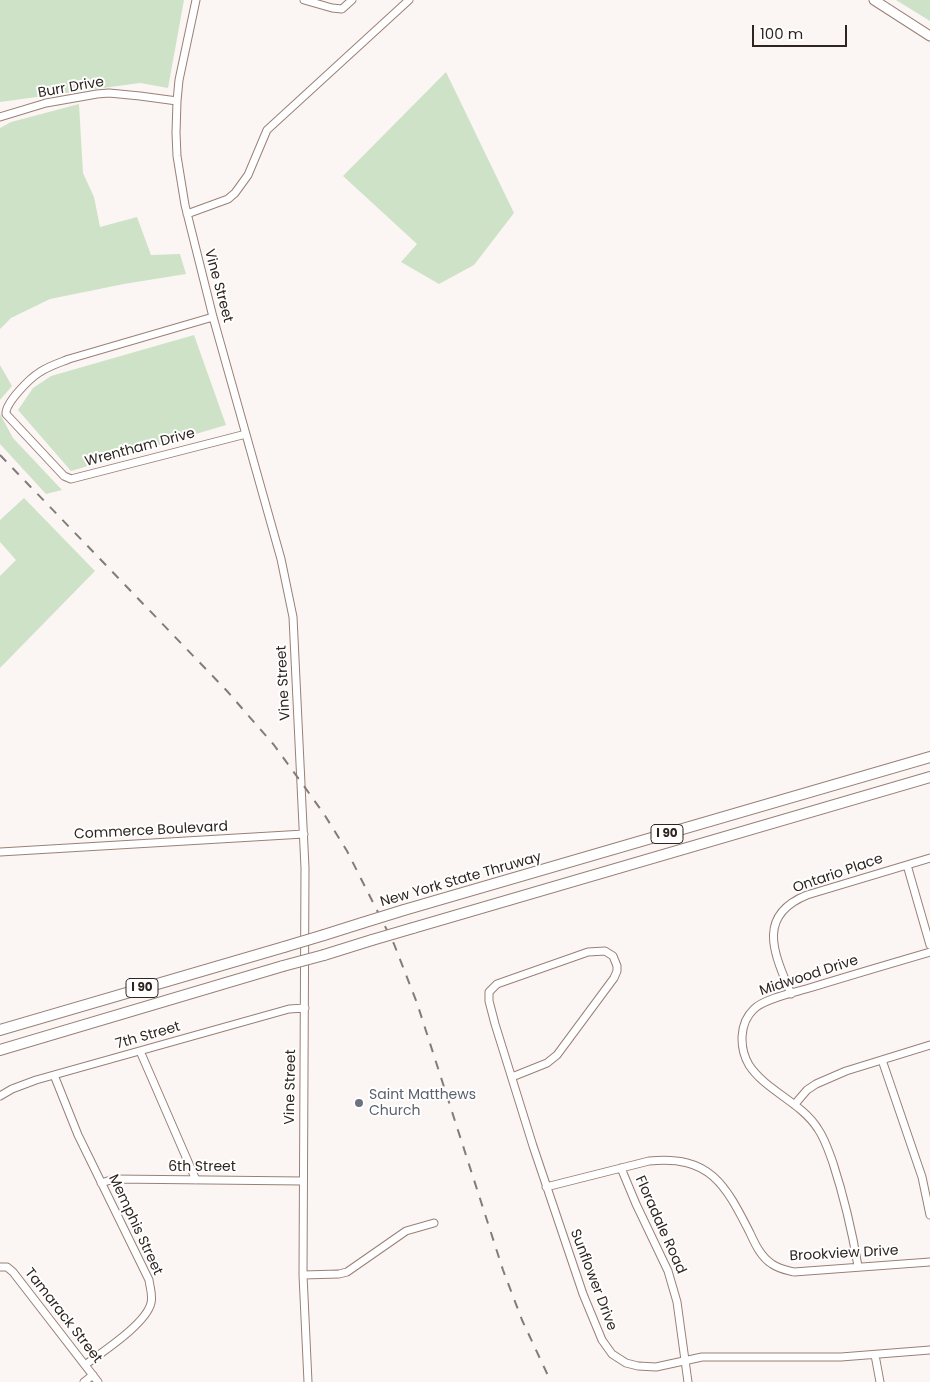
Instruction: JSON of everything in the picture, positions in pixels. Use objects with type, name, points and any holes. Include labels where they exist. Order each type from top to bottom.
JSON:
[{"type":"highway","name":"New York State Thruway","points":[[0,1030],[930,757]]},
{"type":"highway","name":"I 90","points":[[0,1050],[930,777]]},
{"type":"main road","points":[[874,0],[930,36]]},
{"type":"street","name":"Vine Street","points":[[196,0],[179,80],[176,133],[177,156],[187,214],[213,317],[281,559],[293,617],[304,834],[303,1275],[308,1382]]},
{"type":"street","points":[[304,0],[342,9],[348,6],[352,0]]},
{"type":"street","points":[[187,214],[228,199],[235,193],[248,175],[267,130],[410,0]]},
{"type":"street","name":"Burr Drive","points":[[0,118],[46,104],[97,94],[109,93],[140,96],[177,102]]},
{"type":"street","name":"Wrentham Drive","points":[[213,317],[51,366],[34,377],[8,404],[5,410],[6,414],[64,476],[71,479],[246,434]]},
{"type":"street","name":"Commerce Boulevard","points":[[0,852],[304,834]]},
{"type":"street","name":"Ontario Place","points":[[791,994],[779,964],[773,941],[773,930],[779,916],[790,904],[807,895],[930,858]]},
{"type":"street","points":[[907,865],[930,945]]},
{"type":"street","name":"Sunflower Drive","points":[[512,1077],[547,1063],[566,1044],[614,978],[617,966],[613,956],[605,951],[588,952],[513,977],[493,986],[489,992],[489,1001],[512,1077],[546,1188],[582,1294],[602,1340],[612,1354],[626,1363],[656,1367],[702,1357],[841,1357],[930,1350]]},
{"type":"street","name":"Midwood Drive","points":[[858,1266],[842,1191],[827,1145],[810,1117],[762,1079],[750,1066],[743,1051],[741,1037],[749,1013],[755,1007],[791,994],[930,952]]},
{"type":"street","name":"7th Street","points":[[0,1096],[12,1089],[54,1075],[289,1010],[305,1008]]},
{"type":"street","points":[[795,1104],[816,1084],[846,1071],[930,1045]]},
{"type":"street","points":[[140,1051],[196,1180]]},
{"type":"street","points":[[882,1060],[922,1177],[930,1215]]},
{"type":"street","name":"Memphis Street","points":[[54,1075],[78,1135],[149,1280],[152,1295],[151,1304],[142,1319],[85,1365]]},
{"type":"street","name":"Brookview Drive","points":[[546,1188],[649,1161],[667,1159],[682,1161],[697,1166],[724,1186],[760,1252],[770,1263],[781,1269],[794,1272],[930,1262]]},
{"type":"street","name":"Floradale Road","points":[[621,1168],[668,1271],[677,1302],[688,1382]]},
{"type":"street","name":"6th Street","points":[[101,1183],[114,1179],[303,1180]]},
{"type":"street","points":[[303,1275],[347,1272],[406,1230],[434,1223]]},
{"type":"street","name":"Tamarack Street","points":[[4,1267],[13,1272],[98,1382]]},
{"type":"street","points":[[875,1355],[880,1382]]},
{"type":"street","points":[[84,1382],[93,1375]]},
{"type":"green space","points":[[0,0],[184,0],[168,88],[140,83],[0,102]]},
{"type":"green space","points":[[896,0],[930,0],[930,21]]},
{"type":"green space","points":[[446,72],[514,213],[474,265],[439,284],[401,262],[417,244],[343,176]]},
{"type":"green space","points":[[79,104],[83,173],[94,197],[100,227],[137,217],[151,255],[180,254],[186,274],[50,299],[11,318],[0,329],[0,128],[11,122]]},
{"type":"green space","points":[[194,335],[226,425],[71,471],[18,410],[33,388],[51,376]]},
{"type":"green space","points":[[0,365],[12,386],[0,400]]},
{"type":"green space","points":[[0,414],[13,438],[62,490],[46,494],[0,444]]},
{"type":"green space","points":[[24,498],[95,571],[0,668],[0,576],[16,560],[0,542],[0,520]]},
{"type":"railway","points":[[0,455],[227,691],[274,745],[324,814],[347,851],[394,944],[417,1003],[503,1270],[522,1320],[551,1382]]},
{"type":"place","name":"Saint Matthews Church","points":[[359,1103]]}]
